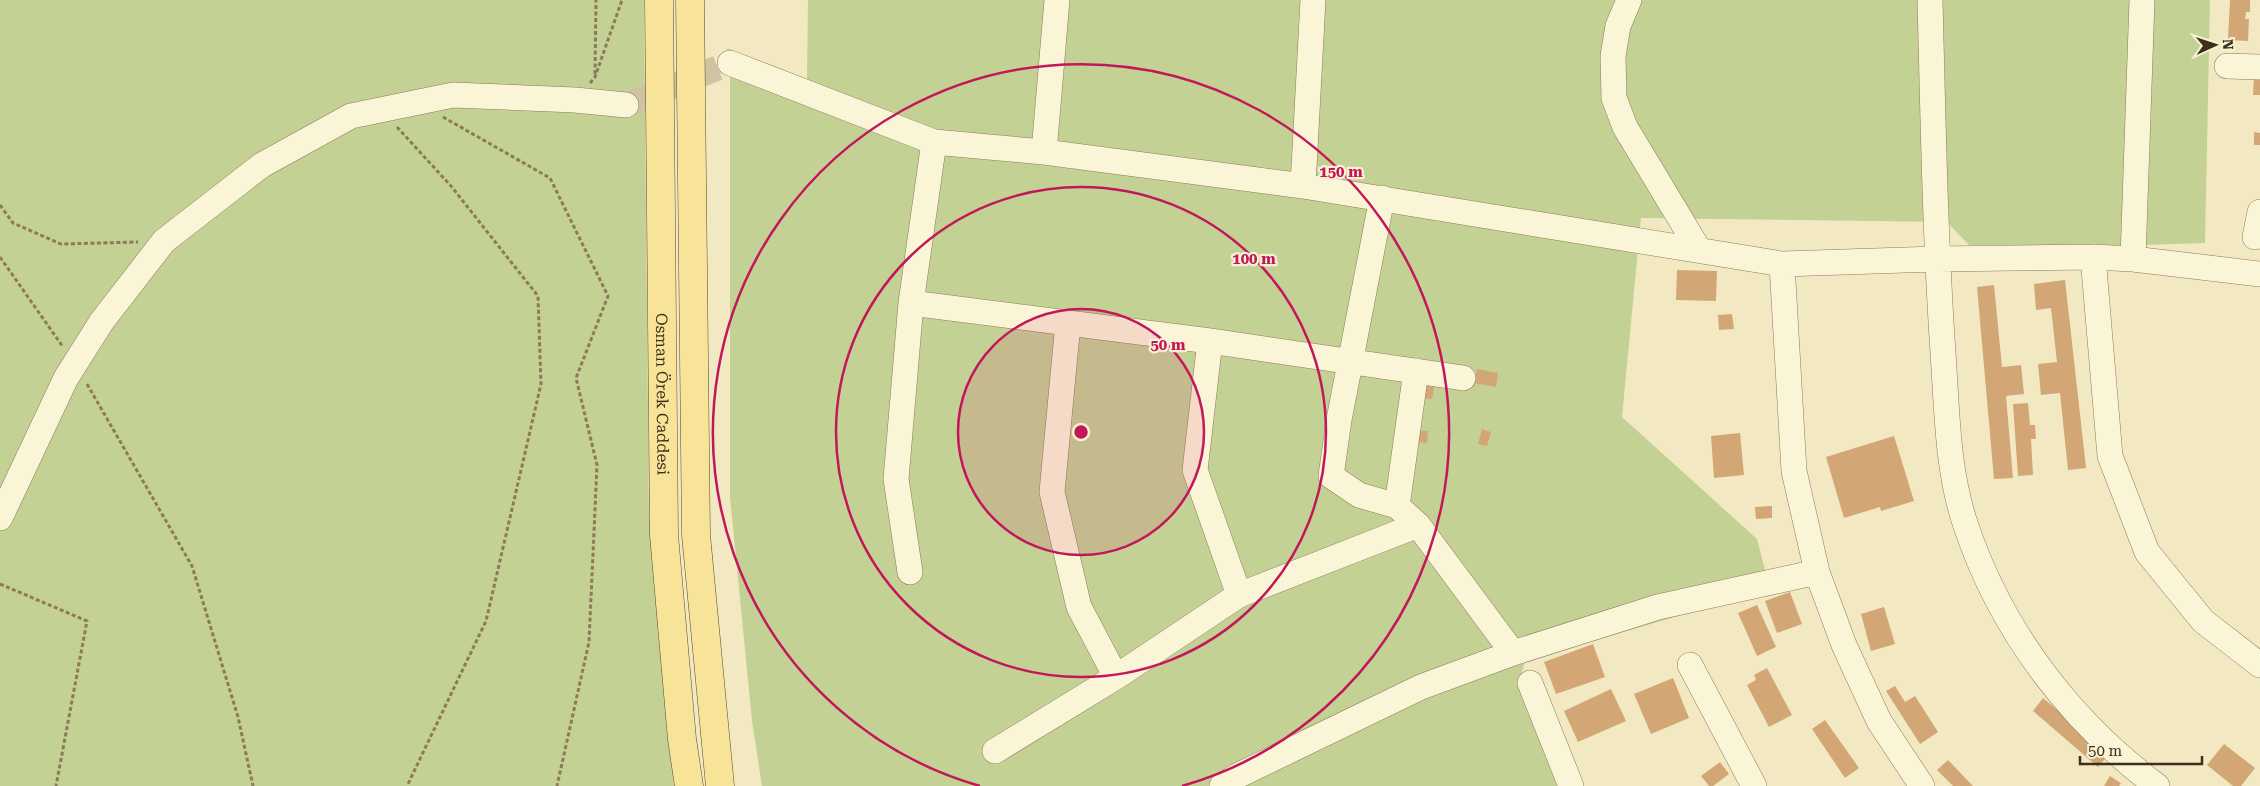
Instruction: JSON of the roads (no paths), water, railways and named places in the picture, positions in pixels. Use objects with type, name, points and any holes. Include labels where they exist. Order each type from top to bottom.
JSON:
[{"type":"main road","name":"Osman Örek Caddesi","points":[[659,0],[664,535],[682,739],[689,786]]},
{"type":"main road","name":"Osman Örek Caddesi","points":[[690,0],[696,535],[720,786]]},
{"type":"street","points":[[1044,152],[1057,0]]},
{"type":"street","points":[[1303,186],[1313,0]]},
{"type":"street","points":[[1630,0],[1618,26],[1613,56],[1614,98],[1625,127],[1700,250]]},
{"type":"street","points":[[1930,0],[1936,259],[1948,437],[1955,483],[1964,521],[1979,560],[2014,630],[2042,672],[2074,711],[2118,755],[2157,786]]},
{"type":"street","points":[[2133,259],[2142,0]]},
{"type":"street","points":[[730,63],[934,142],[1044,152],[1303,186],[1782,264],[1936,259],[2093,257],[2133,259],[2260,274]]},
{"type":"street","points":[[2227,66],[2260,67]]},
{"type":"street","points":[[0,518],[25,460],[75,364],[102,321],[164,241],[262,165],[351,116],[453,95],[575,100],[626,105]]},
{"type":"street","points":[[910,572],[896,479],[911,302],[934,142]]},
{"type":"street","points":[[1382,198],[1339,420],[1331,476],[1359,495],[1397,506],[1418,525],[1512,653]]},
{"type":"street","points":[[2255,237],[2260,212]]},
{"type":"street","points":[[2093,257],[2110,456],[2146,552],[2203,621],[2260,665]]},
{"type":"street","points":[[1782,264],[1794,471],[1817,572],[1844,644],[1879,721],[1922,786]]},
{"type":"street","points":[[911,302],[1210,341],[1463,378]]},
{"type":"street","points":[[1068,323],[1052,492],[1079,607],[1116,677]]},
{"type":"street","points":[[1210,341],[1195,470],[1240,595]]},
{"type":"street","points":[[1397,506],[1416,371]]},
{"type":"street","points":[[995,750],[1116,677],[1240,595],[1418,525]]},
{"type":"street","points":[[1222,786],[1237,776],[1421,687],[1512,653],[1658,607],[1817,572]]},
{"type":"street","points":[[1690,665],[1754,786]]},
{"type":"street","points":[[1530,683],[1571,786]]},
{"type":"tunnel","points":[[626,105],[730,63]]}]
